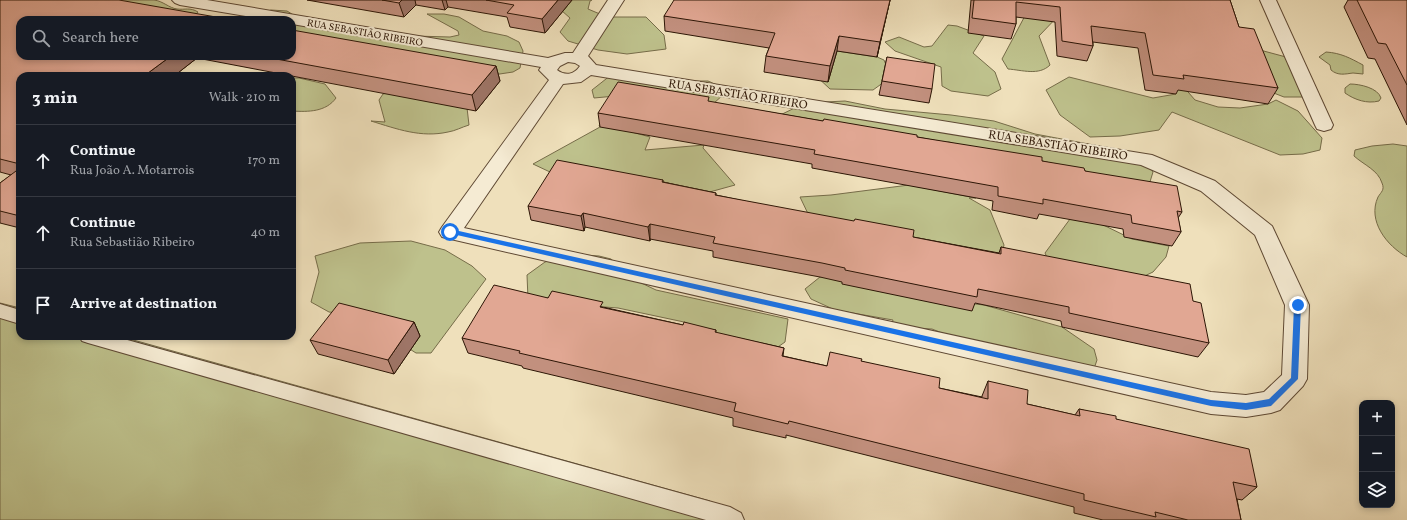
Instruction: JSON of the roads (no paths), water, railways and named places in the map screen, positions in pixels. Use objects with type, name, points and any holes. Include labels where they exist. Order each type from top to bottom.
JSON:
[{"type":"street","name":"RUA SEBASTIÃO RIBEIRO","points":[[180,0],[270,16]]},
{"type":"street","points":[[249,12],[265,0]]},
{"type":"street","points":[[582,64],[616,0]]},
{"type":"street","points":[[1268,0],[1324,125]]},
{"type":"street","name":"RUA SEBASTIÃO RIBEIRO","points":[[296,21],[555,71],[569,79],[579,77],[586,72],[582,64]]},
{"type":"street","name":"RUA SEBASTIÃO RIBEIRO","points":[[555,71],[450,232],[1211,403],[1246,406],[1271,402],[1294,379],[1298,305],[1264,231],[1208,186],[1145,159],[582,64]]},
{"type":"lane","points":[[0,311],[16,316]]},
{"type":"lane","points":[[102,340],[723,514],[734,520]]}]
